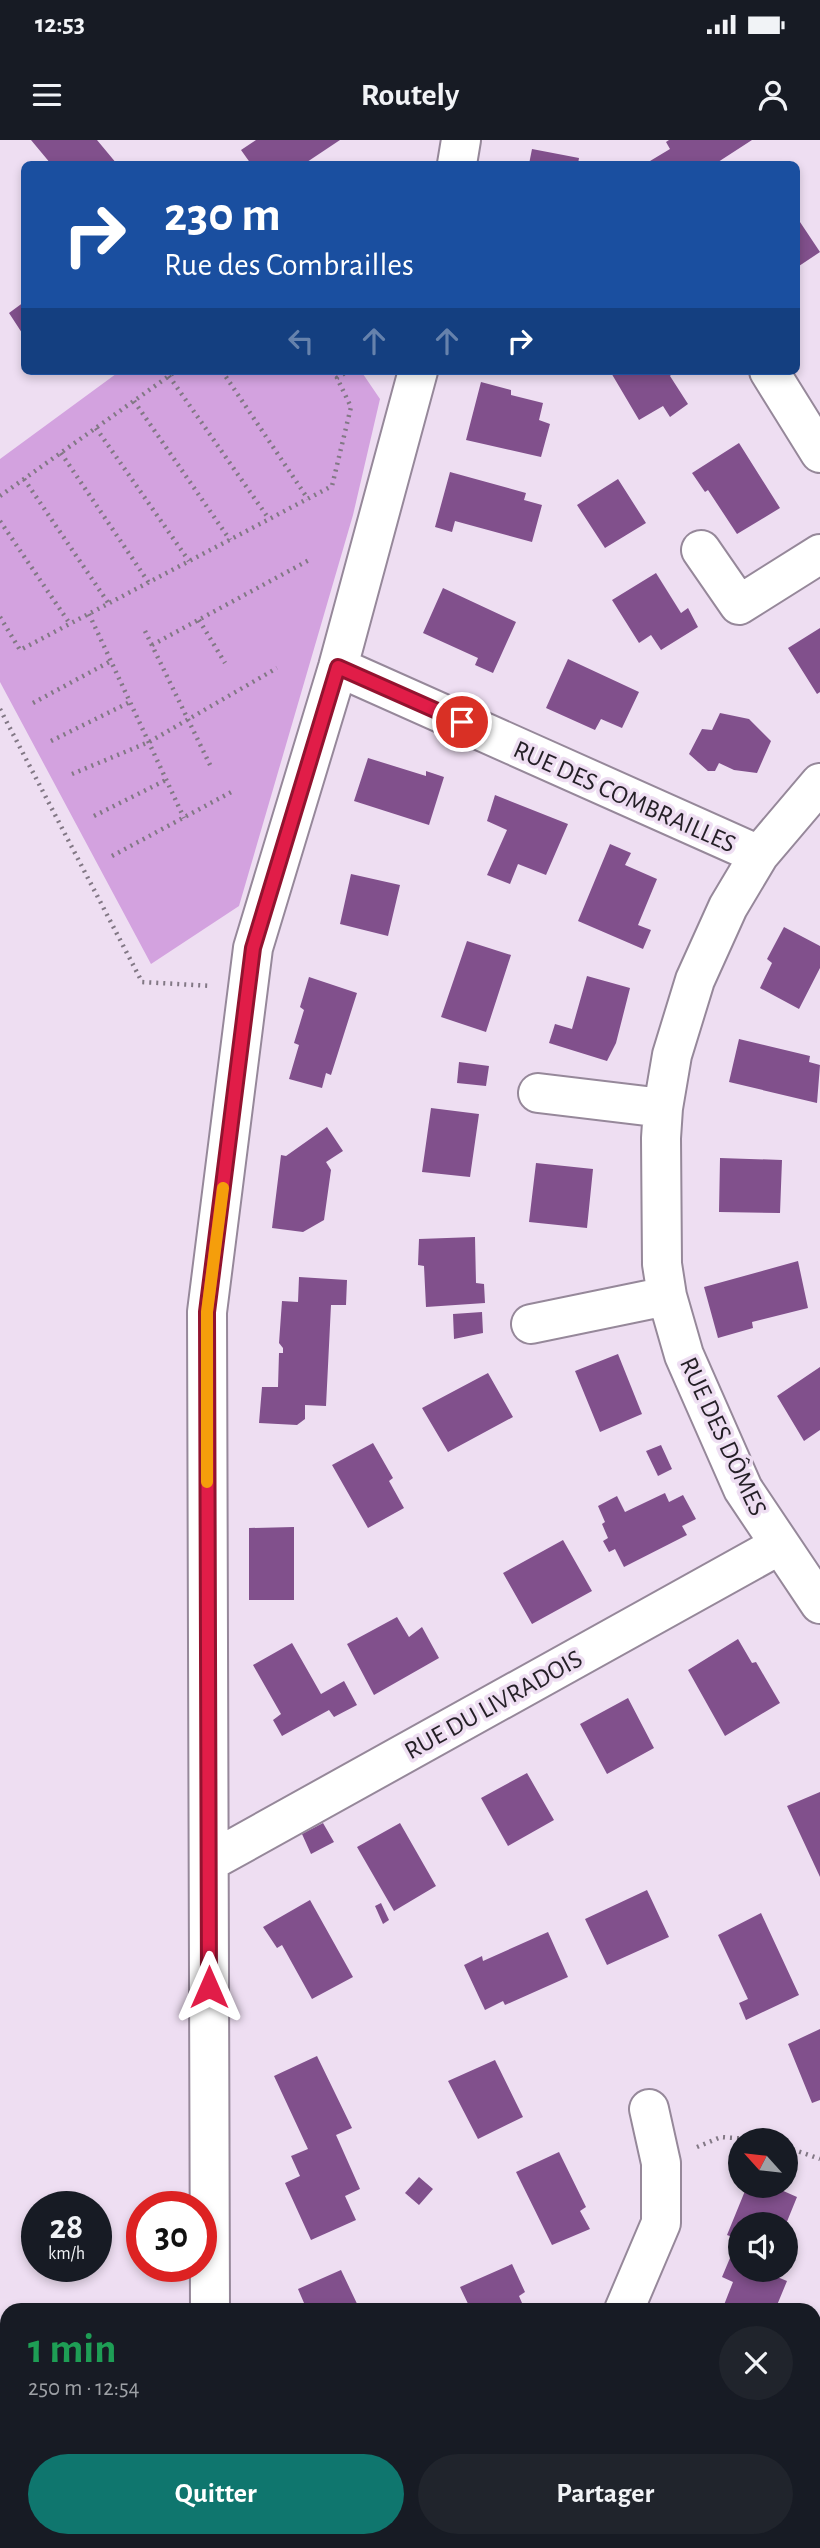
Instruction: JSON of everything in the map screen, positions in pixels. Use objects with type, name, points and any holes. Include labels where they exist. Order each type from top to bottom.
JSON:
[{"type":"street","points":[[457,161],[460,140]]},
{"type":"street","points":[[210,2303],[207,1312],[253,948],[338,667],[417,375]]},
{"type":"street","points":[[771,375],[820,453]]},
{"type":"street","points":[[701,550],[739,605],[820,554]]},
{"type":"street","name":"RUE DES COMBRAILLES","points":[[338,667],[759,855]]},
{"type":"street","name":"RUE DES DÔMES","points":[[820,783],[759,855],[728,907],[695,980],[672,1055],[663,1108],[662,1264],[667,1296],[684,1355],[738,1477],[778,1546],[820,1604]]},
{"type":"street","points":[[538,1093],[663,1108]]},
{"type":"street","points":[[531,1324],[667,1296]]},
{"type":"street","name":"RUE DU LIVRADOIS","points":[[209,1862],[778,1546]]},
{"type":"street","points":[[627,2303],[661,2223],[661,2163],[649,2109]]},
{"type":"path","points":[[225,375],[308,499]]},
{"type":"path","points":[[0,617],[20,650],[332,486],[351,407],[334,375]]},
{"type":"path","points":[[337,378],[342,375]]},
{"type":"path","points":[[0,496],[169,376],[269,519]]},
{"type":"path","points":[[134,401],[230,540]]},
{"type":"path","points":[[96,428],[189,561]]},
{"type":"path","points":[[61,453],[149,583]]},
{"type":"path","points":[[24,479],[109,604]]},
{"type":"path","points":[[0,522],[70,624]]},
{"type":"path","points":[[152,645],[311,559]]},
{"type":"path","points":[[89,614],[184,818]]},
{"type":"path","points":[[199,620],[225,663]]},
{"type":"path","points":[[145,631],[212,769]]},
{"type":"path","points":[[33,703],[111,661]]},
{"type":"path","points":[[72,774],[149,742],[277,668]]},
{"type":"path","points":[[51,741],[130,702]]},
{"type":"path","points":[[0,709],[142,982],[249,988]]},
{"type":"path","points":[[94,816],[166,780]]},
{"type":"path","points":[[112,856],[235,790]]},
{"type":"path","points":[[661,2163],[721,2137],[728,2138]]},
{"type":"path","points":[[798,2151],[820,2159]]},
{"type":"shaded area","points":[[115,375],[364,375],[380,399],[353,515],[239,906],[151,964],[0,682],[0,459]]},
{"type":"building","points":[[31,140],[97,140],[114,161],[48,161]]},
{"type":"building","points":[[256,140],[340,140],[308,161],[249,161],[241,150]]},
{"type":"building","points":[[752,140],[720,161],[650,161],[670,149],[666,142]]},
{"type":"building","points":[[532,149],[579,158],[578,161],[530,161]]},
{"type":"building","points":[[800,222],[820,252],[800,265]]},
{"type":"building","points":[[21,304],[21,331],[9,313]]},
{"type":"building","points":[[612,375],[671,375],[688,404],[670,417],[663,406],[639,420]]},
{"type":"building","points":[[481,382],[511,390],[511,395],[543,403],[539,420],[550,424],[541,457],[466,440]]},
{"type":"building","points":[[739,443],[780,508],[737,534],[708,490],[705,492],[692,473]]},
{"type":"building","points":[[450,472],[526,493],[524,500],[542,505],[532,542],[455,521],[452,532],[435,527]]},
{"type":"building","points":[[618,479],[646,523],[605,548],[577,505]]},
{"type":"building","points":[[656,573],[681,613],[688,608],[698,627],[661,650],[651,635],[639,643],[612,600]]},
{"type":"building","points":[[443,588],[516,622],[493,673],[475,665],[478,658],[423,633]]},
{"type":"building","points":[[820,628],[820,692],[817,694],[788,648]]},
{"type":"building","points":[[568,659],[639,692],[622,728],[601,719],[595,730],[546,708]]},
{"type":"building","points":[[720,713],[749,719],[771,741],[757,773],[734,770],[719,763],[715,771],[708,771],[689,754],[702,729],[712,730]]},
{"type":"building","points":[[368,758],[426,776],[426,771],[444,777],[429,825],[354,801]]},
{"type":"building","points":[[495,795],[568,824],[546,875],[518,864],[510,884],[487,875],[507,830],[487,821]]},
{"type":"building","points":[[610,844],[631,853],[625,865],[657,879],[638,925],[651,930],[643,949],[578,921]]},
{"type":"building","points":[[351,874],[400,885],[388,936],[340,924]]},
{"type":"building","points":[[784,927],[820,946],[820,968],[799,1009],[760,988],[772,963],[767,959]]},
{"type":"building","points":[[467,941],[511,955],[486,1032],[441,1017]]},
{"type":"building","points":[[587,976],[630,988],[616,1043],[607,1061],[549,1043],[555,1024],[572,1029]]},
{"type":"building","points":[[309,977],[357,993],[331,1075],[326,1073],[322,1088],[289,1079],[299,1045],[294,1043],[304,1010],[300,1007]]},
{"type":"building","points":[[739,1039],[810,1056],[809,1062],[820,1065],[817,1103],[729,1082]]},
{"type":"building","points":[[459,1062],[489,1066],[486,1086],[457,1083]]},
{"type":"building","points":[[431,1108],[479,1114],[470,1177],[422,1172]]},
{"type":"building","points":[[327,1127],[343,1151],[326,1162],[331,1170],[324,1220],[303,1232],[272,1228],[281,1155],[286,1156]]},
{"type":"building","points":[[720,1158],[782,1160],[780,1213],[719,1212]]},
{"type":"building","points":[[536,1163],[593,1169],[587,1228],[529,1222]]},
{"type":"building","points":[[475,1237],[476,1283],[484,1284],[485,1303],[426,1307],[424,1266],[418,1265],[419,1239]]},
{"type":"building","points":[[798,1261],[808,1308],[752,1322],[753,1328],[718,1338],[704,1287]]},
{"type":"building","points":[[299,1277],[347,1280],[346,1305],[331,1305],[326,1406],[305,1405],[305,1419],[297,1425],[259,1423],[262,1387],[278,1387],[279,1353],[283,1353],[279,1343],[282,1301],[298,1302]]},
{"type":"building","points":[[482,1312],[483,1333],[454,1339],[453,1314]]},
{"type":"building","points":[[618,1354],[642,1414],[600,1432],[575,1371]]},
{"type":"building","points":[[820,1367],[820,1430],[804,1441],[777,1396]]},
{"type":"building","points":[[488,1373],[513,1417],[448,1452],[422,1408]]},
{"type":"building","points":[[373,1443],[393,1478],[389,1481],[404,1508],[368,1528],[332,1465]]},
{"type":"building","points":[[661,1445],[672,1469],[658,1476],[646,1451]]},
{"type":"building","points":[[665,1493],[669,1502],[683,1495],[696,1519],[682,1526],[687,1535],[624,1567],[615,1549],[609,1552],[603,1541],[608,1538],[598,1506],[617,1496],[625,1512]]},
{"type":"building","points":[[294,1527],[294,1600],[249,1600],[249,1528]]},
{"type":"building","points":[[563,1540],[592,1591],[532,1624],[503,1573]]},
{"type":"building","points":[[397,1617],[409,1637],[422,1627],[439,1658],[374,1695],[347,1644]]},
{"type":"building","points":[[738,1639],[752,1663],[756,1662],[780,1703],[725,1736],[688,1670]]},
{"type":"building","points":[[292,1643],[321,1694],[344,1681],[357,1705],[334,1717],[329,1710],[282,1736],[273,1720],[281,1714],[253,1665]]},
{"type":"building","points":[[628,1698],[654,1748],[607,1774],[580,1724]]},
{"type":"building","points":[[527,1773],[554,1820],[508,1846],[481,1798]]},
{"type":"building","points":[[820,1792],[820,1877],[787,1806]]},
{"type":"building","points":[[323,1823],[334,1842],[311,1854],[302,1834]]},
{"type":"building","points":[[400,1823],[436,1886],[394,1911],[357,1847]]},
{"type":"building","points":[[647,1890],[669,1937],[607,1965],[585,1919]]},
{"type":"building","points":[[310,1900],[353,1977],[312,1999],[282,1945],[277,1948],[263,1927]]},
{"type":"building","points":[[381,1903],[389,1920],[383,1924],[375,1906]]},
{"type":"building","points":[[761,1913],[799,1995],[746,2020],[739,2003],[748,1999],[718,1935]]},
{"type":"building","points":[[548,1932],[568,1977],[505,2005],[503,2001],[485,2010],[464,1965],[482,1956],[483,1961]]},
{"type":"building","points":[[820,2029],[820,2100],[812,2103],[788,2044]]},
{"type":"building","points":[[317,2056],[352,2128],[336,2135],[360,2189],[345,2196],[356,2220],[311,2240],[285,2183],[300,2176],[291,2156],[308,2149],[274,2076]]},
{"type":"building","points":[[495,2060],[523,2117],[478,2139],[448,2081]]},
{"type":"building","points":[[559,2152],[586,2207],[580,2211],[590,2229],[552,2245],[516,2172]]},
{"type":"building","points":[[419,2177],[433,2189],[419,2205],[405,2193]]},
{"type":"building","points":[[742,2198],[797,2198],[791,2212],[736,2212]]},
{"type":"building","points":[[728,2263],[728,2280],[722,2277]]},
{"type":"building","points":[[512,2264],[525,2292],[519,2296],[522,2303],[468,2303],[460,2287]]},
{"type":"building","points":[[341,2270],[357,2303],[304,2303],[298,2289]]},
{"type":"building","points":[[733,2282],[787,2282],[778,2303],[725,2303]]},
{"type":"slow traffic","points":[[207,1482],[207,1312],[223,1188]]},
{"type":"route","points":[[209,1987],[207,1312],[253,948],[338,667],[462,722]]}]
